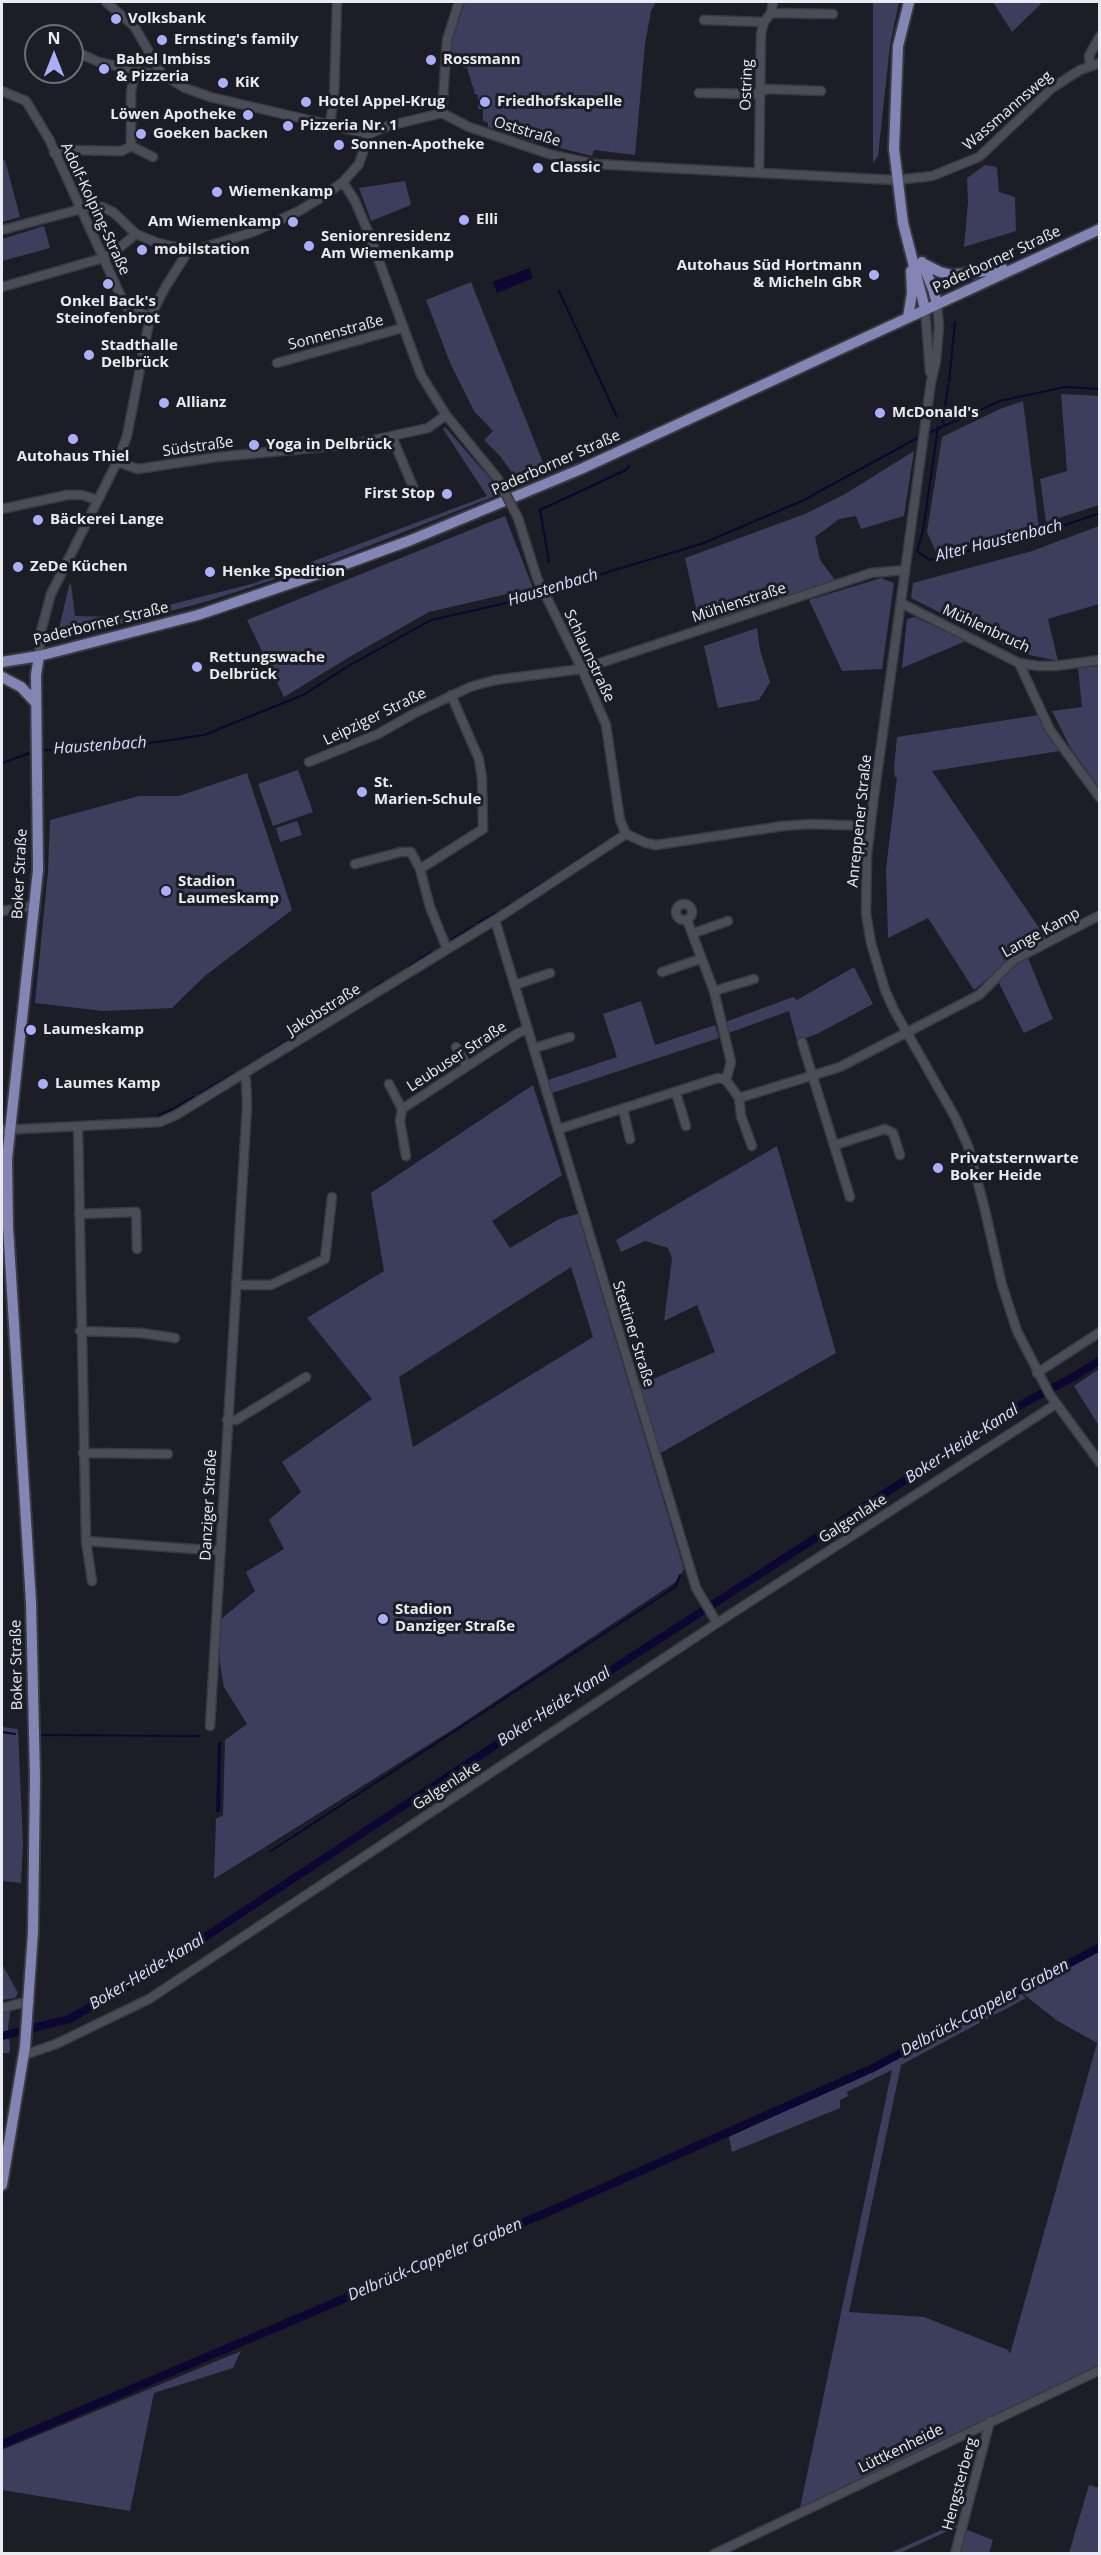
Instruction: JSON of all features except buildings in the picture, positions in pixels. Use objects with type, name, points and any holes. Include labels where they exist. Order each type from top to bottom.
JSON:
[{"type":"main road","points":[[909,2],[898,46],[894,98],[894,149],[896,180],[905,233],[925,309]]},
{"type":"main road","name":"Paderborner Straße","points":[[2,662],[39,656],[198,615],[411,540],[581,469],[1100,229]]},
{"type":"main road","points":[[905,233],[922,263],[937,304]]},
{"type":"main road","points":[[908,317],[912,293],[911,258]]},
{"type":"main road","points":[[922,263],[952,275],[1015,268]]},
{"type":"main road","name":"Boker Straße","points":[[2,2185],[25,2051],[33,1932],[34,1754],[31,1602],[8,1227],[5,1130],[38,870],[36,703],[39,656]]},
{"type":"main road","points":[[2,677],[21,687],[36,703]]},
{"type":"street","points":[[106,2],[134,26],[162,74],[185,88],[210,97],[330,123],[369,134],[386,127],[442,113],[447,40],[459,2]]},
{"type":"street","points":[[330,123],[334,98],[337,2]]},
{"type":"street","points":[[704,20],[764,22],[771,13],[773,2]]},
{"type":"street","points":[[771,13],[833,14]]},
{"type":"street","name":"Ostring","points":[[759,172],[761,34],[764,22]]},
{"type":"street","points":[[1095,65],[1089,56],[1100,36]]},
{"type":"street","points":[[84,55],[99,62],[152,74],[162,74]]},
{"type":"street","name":"Wassmannsweg","points":[[896,180],[932,176],[979,157],[1052,88],[1095,65]]},
{"type":"street","points":[[131,146],[131,92],[135,70]]},
{"type":"street","points":[[699,93],[754,94],[768,89],[821,91]]},
{"type":"street","name":"Adolf-Kolping-Straße","points":[[2,91],[26,101],[54,153],[127,307],[150,316]]},
{"type":"street","name":"Oststraße","points":[[442,113],[458,123],[520,146],[595,164],[896,180]]},
{"type":"street","points":[[2,230],[79,208],[102,207],[113,212],[136,234],[158,243],[189,250],[224,242],[299,211],[343,182],[359,164],[369,134]]},
{"type":"street","points":[[54,153],[66,150],[122,151],[131,146]]},
{"type":"street","points":[[131,146],[153,157]]},
{"type":"street","name":"Schlaunstraße","points":[[343,182],[360,212],[421,375],[446,415],[498,479],[518,518],[540,583],[582,669],[606,725],[620,820],[626,834]]},
{"type":"street","points":[[2,287],[103,258],[113,253],[136,234]]},
{"type":"street","name":"Boker Straße","points":[[39,656],[41,631],[51,594],[117,462],[132,417],[150,316],[189,250]]},
{"type":"street","name":"Anreppener Straße","points":[[937,304],[939,326],[936,361],[931,382],[870,826],[866,887],[871,943],[885,990],[907,1033],[939,1086],[968,1146],[1009,1309],[1017,1331],[1050,1395],[1100,1464]]},
{"type":"street","name":"Anreppener Straße","points":[[925,309],[931,382]]},
{"type":"street","name":"Sonnenstraße","points":[[277,363],[402,328]]},
{"type":"street","name":"Südstraße","points":[[117,462],[138,470],[217,457],[355,444],[428,428],[446,415]]},
{"type":"street","points":[[392,437],[414,489]]},
{"type":"street","points":[[2,509],[67,495],[82,495],[97,500]]},
{"type":"street","name":"Mühlenstraße","points":[[582,669],[872,573],[905,570]]},
{"type":"street","name":"Mühlenbruch","points":[[901,603],[1019,663],[1055,666],[1100,660]]},
{"type":"street","points":[[1019,663],[1050,730],[1100,798]]},
{"type":"street","name":"Leipziger Straße","points":[[309,762],[386,729],[451,695],[495,680],[582,669]]},
{"type":"street","name":"Leipziger Straße","points":[[420,869],[483,829],[482,779],[479,759],[451,695]]},
{"type":"street","points":[[626,834],[646,843],[657,844],[783,825],[870,826]]},
{"type":"street","name":"Jakobstraße","points":[[5,1130],[160,1122],[176,1115],[495,920],[626,834]]},
{"type":"street","points":[[355,864],[408,851],[420,869],[430,907],[447,949]]},
{"type":"street","points":[[2,911],[34,906]]},
{"type":"street","name":"Lange Kamp","points":[[739,1098],[840,1067],[979,995],[1014,960],[1100,915]]},
{"type":"street","name":"Stettiner Straße","points":[[495,920],[696,1588],[715,1620]]},
{"type":"street","points":[[687,920],[694,933],[700,959],[714,992],[731,1062],[726,1080]]},
{"type":"street","points":[[694,933],[728,921]]},
{"type":"street","points":[[662,972],[700,959]]},
{"type":"street","points":[[515,985],[550,973]]},
{"type":"street","points":[[714,992],[754,979]]},
{"type":"street","name":"Leubuser Straße","points":[[402,1109],[528,1029]]},
{"type":"street","points":[[534,1048],[570,1036]]},
{"type":"street","points":[[802,1042],[850,1197]]},
{"type":"street","points":[[456,1047],[467,1066]]},
{"type":"street","name":"Danziger Straße","points":[[210,1726],[247,1106],[244,1075]]},
{"type":"street","points":[[559,1129],[718,1078],[726,1080],[739,1098],[741,1116],[752,1146]]},
{"type":"street","name":"Leubuser Straße","points":[[389,1084],[402,1109],[400,1121],[406,1156]]},
{"type":"street","points":[[676,1093],[686,1126]]},
{"type":"street","points":[[623,1109],[630,1139]]},
{"type":"street","points":[[78,1126],[83,1453],[86,1541],[92,1581]]},
{"type":"street","points":[[835,1145],[885,1129],[893,1133],[900,1155]]},
{"type":"street","points":[[236,1285],[271,1285],[325,1258],[332,1197]]},
{"type":"street","points":[[79,1214],[136,1212],[136,1249]]},
{"type":"street","points":[[80,1331],[141,1333],[175,1338]]},
{"type":"street","points":[[1037,1373],[1100,1332]]},
{"type":"street","points":[[227,1420],[236,1420],[306,1377]]},
{"type":"street","name":"Galgenlake","points":[[25,2051],[56,2044],[149,1999],[715,1620],[1056,1404]]},
{"type":"street","points":[[83,1453],[168,1454]]},
{"type":"street","points":[[86,1541],[221,1551]]},
{"type":"street","points":[[2,2008],[30,2003]]},
{"type":"street","name":"Lüttkenheide","points":[[714,2553],[1100,2370]]},
{"type":"street","name":"Hengsterberg","points":[[955,2553],[990,2421]]},
{"type":"shaded area","points":[[465,2],[656,2],[651,11],[645,44],[635,155],[594,150],[592,156],[552,146],[551,142],[537,143],[488,127],[488,123],[483,121],[483,109],[478,109],[478,95],[475,94],[467,68],[463,67],[466,57],[458,54],[449,63],[452,37]]},
{"type":"shaded area","points":[[873,2],[899,2],[890,45],[878,156],[873,163]]},
{"type":"shaded area","points":[[993,2],[1043,2],[1012,32]]},
{"type":"shaded area","points":[[5,160],[20,217],[2,222],[2,161]]},
{"type":"shaded area","points":[[985,165],[997,167],[999,192],[1015,197],[1016,231],[964,247],[968,202],[967,178]]},
{"type":"shaded area","points":[[405,181],[411,205],[371,221],[359,188]]},
{"type":"shaded area","points":[[44,226],[50,248],[2,261],[2,239]]},
{"type":"shaded area","points":[[529,268],[533,278],[497,293],[493,282]]},
{"type":"shaded area","points":[[471,282],[546,470],[518,481],[500,456],[484,440],[493,431],[474,411],[451,365],[426,300]]},
{"type":"shaded area","points":[[1061,394],[1099,396],[1099,505],[1046,522],[1040,479],[1067,471]]},
{"type":"shaded area","points":[[1023,401],[1039,528],[936,552],[927,532],[942,437],[1000,409]]},
{"type":"shaded area","points":[[445,427],[489,477],[500,494],[328,562],[205,602],[67,638],[59,629],[71,584],[75,616],[122,617],[255,583],[487,496],[443,429]]},
{"type":"shaded area","points":[[914,451],[904,516],[861,529],[856,516],[839,519],[815,537],[820,560],[835,580],[700,626],[685,558],[805,514],[845,494]]},
{"type":"shaded area","points":[[505,516],[533,588],[429,612],[284,697],[247,620]]},
{"type":"shaded area","points":[[1099,526],[1099,604],[1048,619],[1058,661],[1020,653],[911,598],[913,583],[1032,551]]},
{"type":"shaded area","points":[[881,578],[894,583],[882,669],[842,671],[809,600]]},
{"type":"shaded area","points":[[915,617],[966,641],[902,668],[907,619]]},
{"type":"shaded area","points":[[757,628],[760,650],[770,682],[759,700],[718,708],[704,646]]},
{"type":"shaded area","points":[[1100,666],[1099,788],[1070,747],[1052,711],[1082,707],[1078,668]]},
{"type":"shaded area","points":[[1039,715],[1052,742],[1060,751],[932,771],[1046,938],[1012,958],[974,990],[928,918],[888,938],[886,869],[897,777],[895,777],[894,769],[897,737]]},
{"type":"shaded area","points":[[298,770],[313,812],[273,826],[258,784]]},
{"type":"shaded area","name":"Stadion Laumeskamp","points":[[247,773],[292,910],[206,975],[172,1008],[103,1011],[35,1003],[48,871],[50,820],[139,796],[179,796]]},
{"type":"shaded area","points":[[297,821],[302,835],[280,842],[276,828]]},
{"type":"shaded area","points":[[1028,958],[1053,1019],[1024,1033],[998,981],[1016,963]]},
{"type":"shaded area","points":[[854,967],[873,1004],[817,1034],[797,1041],[789,1011],[729,1033],[725,1022],[793,997],[797,1000]]},
{"type":"shaded area","points":[[641,1001],[655,1045],[715,1025],[719,1038],[552,1093],[548,1080],[617,1057],[603,1014]]},
{"type":"shaded area","points":[[533,1085],[562,1175],[492,1221],[510,1248],[559,1219],[578,1214],[684,1569],[677,1581],[455,1728],[214,1879],[216,1819],[223,1815],[225,1740],[247,1724],[224,1687],[220,1664],[220,1620],[255,1591],[246,1572],[284,1549],[269,1520],[301,1492],[282,1462],[372,1399],[307,1318],[384,1271],[371,1193]],"holes":[[[571,1267],[593,1337],[413,1447],[399,1377]]]},
{"type":"shaded area","points":[[777,1146],[836,1353],[659,1454],[637,1386],[715,1352],[697,1305],[664,1321],[672,1258],[668,1248],[645,1241],[621,1252],[616,1240]]},
{"type":"shaded area","points":[[1099,1369],[1099,1426],[1074,1386]]},
{"type":"shaded area","points":[[2,1727],[18,1729],[23,1844],[21,1883],[2,1881]]},
{"type":"shaded area","points":[[218,1742],[221,1742],[220,1812],[216,1812]]},
{"type":"shaded area","points":[[1099,1949],[1099,2365],[800,2508],[892,2070],[847,2092],[848,2096],[840,2100],[840,2108],[732,2152],[729,2137],[894,2060],[1020,1993],[1026,1998],[901,2065],[849,2312],[924,2317],[1008,2350],[1010,2354],[1097,2043],[1056,2020],[1021,1992]]},
{"type":"shaded area","points":[[2,1964],[18,1993],[15,1998],[2,2000]]},
{"type":"shaded area","points":[[11,2008],[8,2026],[10,2050],[9,2053],[2,2053],[2,2010]]},
{"type":"shaded area","points":[[241,2351],[233,2368],[154,2393],[130,2511],[2,2490],[2,2450]]},
{"type":"shaded area","points":[[1089,2485],[1099,2488],[1099,2553],[1069,2553]]},
{"type":"shaded area","points":[[961,2521],[959,2526],[900,2553],[888,2554]]},
{"type":"shaded area","points":[[965,2529],[993,2540],[989,2553],[959,2554]]},
{"type":"waterway","points":[[559,291],[617,417]]},
{"type":"waterway","points":[[949,382],[955,322]]},
{"type":"waterway","points":[[943,424],[948,385]]},
{"type":"waterway","name":"Haustenbach","points":[[926,434],[1000,401],[1065,387],[1100,389]]},
{"type":"waterway","name":"Alter Haustenbach","points":[[938,427],[923,531],[917,551],[930,560],[1042,533],[1100,513]]},
{"type":"waterway","name":"Haustenbach","points":[[41,750],[110,749],[204,735],[303,695],[352,664],[431,620],[502,604],[701,544],[802,501],[921,436]]},
{"type":"waterway","points":[[549,562],[540,510],[626,470],[629,466]]},
{"type":"waterway","name":"Haustenbach","points":[[2,763],[33,752]]},
{"type":"waterway","points":[[566,868],[597,847]]},
{"type":"waterway","points":[[526,893],[554,876]]},
{"type":"waterway","points":[[504,907],[510,904]]},
{"type":"waterway","points":[[479,922],[495,913]]},
{"type":"waterway","points":[[452,939],[474,926]]},
{"type":"waterway","points":[[409,966],[431,952]]},
{"type":"waterway","points":[[375,987],[383,982]]},
{"type":"waterway","points":[[341,1007],[364,994]]},
{"type":"waterway","points":[[313,1025],[332,1013]]},
{"type":"waterway","points":[[269,1052],[301,1032]]},
{"type":"waterway","points":[[245,1067],[253,1062]]},
{"type":"waterway","points":[[200,1093],[233,1074]]},
{"type":"waterway","points":[[159,1115],[193,1097]]},
{"type":"waterway","name":"Boker-Heide-Kanal","points":[[2,2036],[69,2019],[146,1976],[523,1727],[1026,1402],[1100,1360]]},
{"type":"waterway","points":[[271,1851],[675,1587],[680,1575]]},
{"type":"waterway","points":[[2,1732],[15,1734]]},
{"type":"waterway","points":[[42,1735],[199,1736]]},
{"type":"waterway","name":"Delbrück-Cappeler Graben","points":[[871,2069],[1100,1947]]},
{"type":"waterway","name":"Delbrück-Cappeler Graben","points":[[2,2444],[555,2209],[866,2071]]},
{"type":"place","name":"Volksbank","points":[[116,19]]},
{"type":"place","name":"Ernsting's family","points":[[162,40]]},
{"type":"place","name":"Rossmann","points":[[431,60]]},
{"type":"place","name":"Babel Imbiss & Pizzeria","points":[[104,69]]},
{"type":"place","name":"KiK","points":[[223,83]]},
{"type":"place","name":"Hotel Appel-Krug","points":[[306,102]]},
{"type":"place","name":"Friedhofskapelle","points":[[485,102]]},
{"type":"place","name":"Löwen Apotheke","points":[[248,115]]},
{"type":"place","name":"Pizzeria Nr. 1","points":[[288,126]]},
{"type":"place","name":"Goeken backen","points":[[141,134]]},
{"type":"place","name":"Sonnen-Apotheke","points":[[339,145]]},
{"type":"place","name":"Classic","points":[[538,168]]},
{"type":"place","name":"Wiemenkamp","points":[[217,192]]},
{"type":"place","name":"Elli","points":[[464,220]]},
{"type":"place","name":"Am Wiemenkamp","points":[[293,222]]},
{"type":"place","name":"Seniorenresidenz Am Wiemenkamp","points":[[309,246]]},
{"type":"place","name":"mobilstation","points":[[142,250]]},
{"type":"place","name":"Autohaus Süd Hortmann & Micheln GbR","points":[[874,275]]},
{"type":"place","name":"Onkel Back's Steinofenbrot","points":[[108,284]]},
{"type":"place","name":"Stadthalle Delbrück","points":[[89,355]]},
{"type":"place","name":"Allianz","points":[[164,403]]},
{"type":"place","name":"McDonald's","points":[[880,413]]},
{"type":"place","name":"Autohaus Thiel","points":[[73,439]]},
{"type":"place","name":"Yoga in Delbrück","points":[[254,445]]},
{"type":"place","name":"First Stop","points":[[447,494]]},
{"type":"place","name":"Bäckerei Lange","points":[[38,520]]},
{"type":"place","name":"ZeDe Küchen","points":[[18,567]]},
{"type":"place","name":"Henke Spedition","points":[[210,572]]},
{"type":"place","name":"Rettungswache Delbrück","points":[[197,667]]},
{"type":"place","name":"St. Marien-Schule","points":[[362,792]]},
{"type":"place","name":"Stadion Laumeskamp","points":[[166,891]]},
{"type":"place","name":"Laumeskamp","points":[[31,1030]]},
{"type":"place","name":"Laumes Kamp","points":[[43,1084]]},
{"type":"place","name":"Privatsternwarte Boker Heide","points":[[938,1168]]},
{"type":"place","name":"Stadion Danziger Straße","points":[[383,1619]]}]
